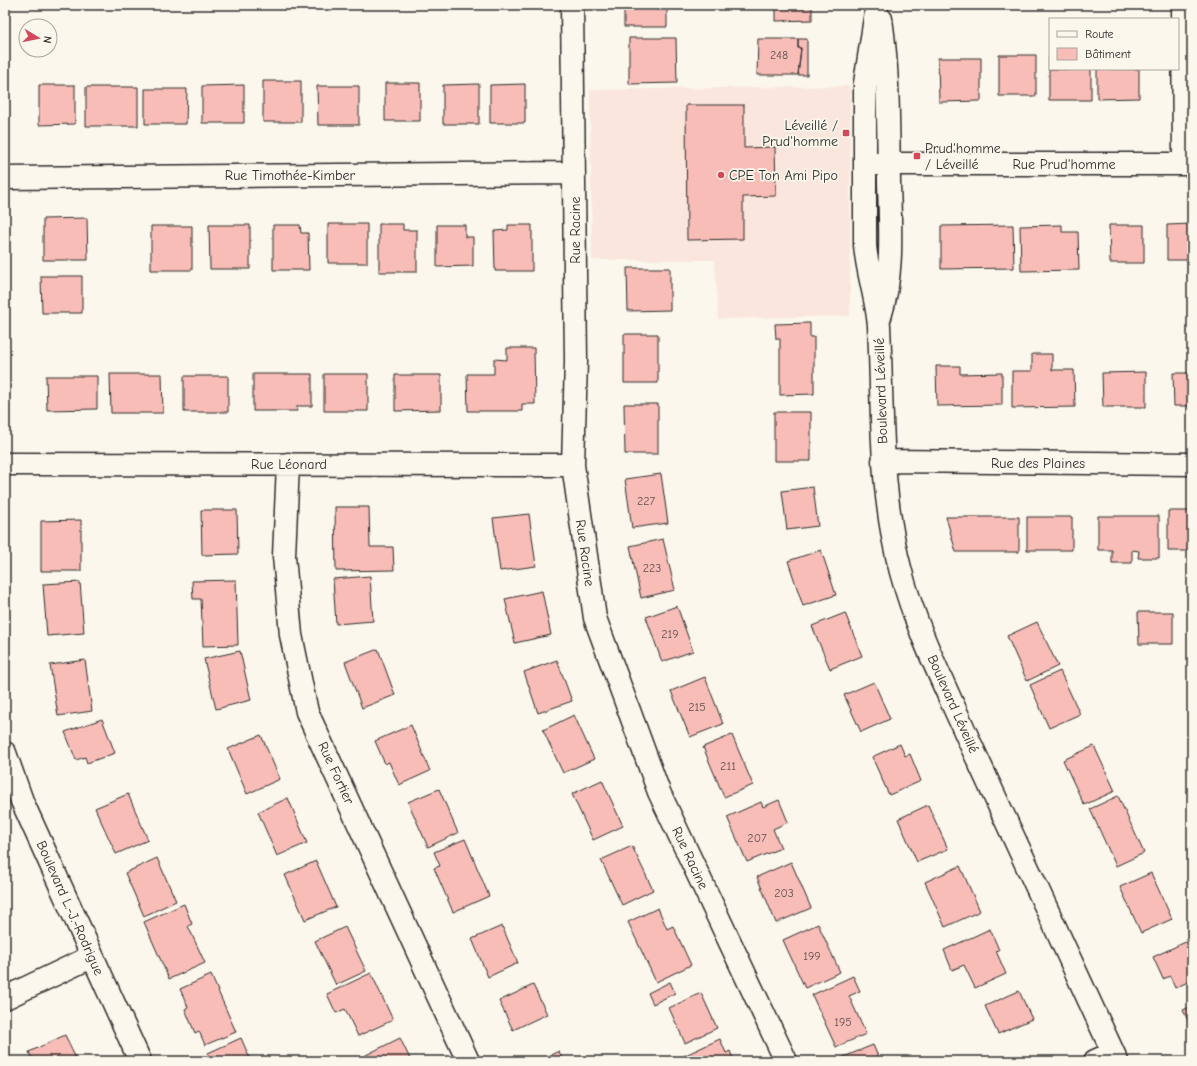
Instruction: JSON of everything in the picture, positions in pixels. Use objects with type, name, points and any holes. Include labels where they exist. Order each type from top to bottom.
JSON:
[{"type":"street","name":"Rue Racine","points":[[572,5],[576,360],[573,465],[595,618],[659,792],[786,1061]]},
{"type":"street","name":"Boulevard Léveillé","points":[[878,5],[865,84],[866,257],[878,322],[883,461],[886,499],[900,571],[913,614],[1108,1058]]},
{"type":"street","name":"Boulevard Léveillé","points":[[878,5],[887,64],[889,164],[889,274],[884,303],[878,322]]},
{"type":"street","points":[[1183,5],[1188,164]]},
{"type":"street","name":"Rue Prud'homme","points":[[865,164],[1188,164]]},
{"type":"street","name":"Rue Timothée-Kimber","points":[[5,178],[574,173]]},
{"type":"street","name":"Rue des Plaines","points":[[883,461],[1192,464]]},
{"type":"street","name":"Rue Léonard","points":[[5,464],[573,465]]},
{"type":"street","name":"Rue Fortier","points":[[288,464],[284,556],[291,635],[307,712],[468,1061]]},
{"type":"street","name":"Boulevard L.-J.-Rodrigue","points":[[5,753],[22,801],[91,957],[140,1061]]},
{"type":"street","points":[[5,998],[91,957]]},
{"type":"shaded area","name":"CPE Ton Ami Pipo","points":[[850,86],[850,316],[718,319],[715,260],[592,260],[590,90]]},
{"type":"building","points":[[624,5],[667,5],[667,27],[624,27]]},
{"type":"building","points":[[776,5],[812,5],[812,20],[776,21]]},
{"type":"building","points":[[629,38],[676,38],[677,83],[629,84]]},
{"type":"building","points":[[758,39],[798,39],[798,48],[801,48],[798,75],[757,75]]},
{"type":"building","points":[[798,39],[807,39],[807,75],[798,75],[801,48],[798,48]]},
{"type":"building","points":[[999,55],[1036,55],[1036,96],[999,96]]},
{"type":"building","points":[[938,58],[981,58],[981,101],[939,102]]},
{"type":"building","points":[[1049,70],[1091,70],[1091,100],[1049,100]]},
{"type":"building","points":[[1097,70],[1139,70],[1139,98],[1097,99]]},
{"type":"building","points":[[263,81],[301,81],[301,122],[263,122]]},
{"type":"building","points":[[385,83],[420,83],[420,121],[385,121]]},
{"type":"building","points":[[479,84],[479,124],[443,124],[443,85]]},
{"type":"building","points":[[525,84],[525,123],[490,123],[490,85]]},
{"type":"building","points":[[39,85],[75,85],[75,124],[39,125]]},
{"type":"building","points":[[244,85],[244,123],[202,123],[202,86]]},
{"type":"building","points":[[317,86],[359,86],[359,125],[318,125]]},
{"type":"building","points":[[86,87],[138,87],[138,126],[86,126]]},
{"type":"building","points":[[145,89],[187,89],[186,124],[145,124]]},
{"type":"building","points":[[686,105],[744,105],[744,148],[775,147],[776,196],[743,197],[743,239],[687,240]]},
{"type":"building","points":[[87,218],[88,260],[43,260],[43,219]]},
{"type":"building","points":[[328,224],[367,224],[367,263],[328,263]]},
{"type":"building","points":[[379,224],[403,224],[403,230],[417,230],[417,272],[379,272]]},
{"type":"building","points":[[1192,224],[1192,260],[1167,260],[1167,225]]},
{"type":"building","points":[[209,225],[250,225],[250,269],[210,269]]},
{"type":"building","points":[[273,225],[300,225],[301,233],[308,233],[309,270],[273,270]]},
{"type":"building","points":[[437,225],[465,225],[465,237],[473,237],[473,266],[437,267]]},
{"type":"building","points":[[508,225],[532,225],[532,271],[495,271],[494,231],[508,230]]},
{"type":"building","points":[[1013,225],[1014,268],[941,269],[941,226]]},
{"type":"building","points":[[1062,225],[1062,232],[1078,232],[1079,270],[1021,271],[1020,226]]},
{"type":"building","points":[[1109,225],[1144,225],[1144,263],[1110,263]]},
{"type":"building","points":[[151,226],[192,226],[192,270],[151,270]]},
{"type":"building","points":[[627,268],[670,268],[670,310],[628,311]]},
{"type":"building","points":[[41,276],[82,276],[82,313],[42,313]]},
{"type":"building","points":[[810,323],[810,337],[814,337],[814,394],[780,395],[780,339],[776,339],[775,324]]},
{"type":"building","points":[[624,334],[658,334],[658,383],[624,383]]},
{"type":"building","points":[[507,348],[534,348],[535,404],[522,404],[522,411],[468,411],[467,374],[494,374],[494,359],[507,360]]},
{"type":"building","points":[[1032,354],[1052,354],[1052,370],[1074,370],[1075,407],[1012,408],[1012,371],[1032,371]]},
{"type":"building","points":[[936,366],[960,366],[960,374],[1002,373],[1002,405],[937,406]]},
{"type":"building","points":[[1146,372],[1146,407],[1103,407],[1102,373]]},
{"type":"building","points":[[1173,373],[1192,373],[1192,406],[1174,406]]},
{"type":"building","points":[[110,374],[162,374],[163,413],[111,413]]},
{"type":"building","points":[[253,374],[312,374],[312,406],[297,406],[297,411],[253,411]]},
{"type":"building","points":[[324,374],[368,374],[368,411],[324,411]]},
{"type":"building","points":[[395,375],[441,375],[441,410],[395,411]]},
{"type":"building","points":[[46,376],[97,376],[97,409],[47,410]]},
{"type":"building","points":[[184,376],[228,376],[228,412],[184,412]]},
{"type":"building","points":[[624,404],[658,404],[658,454],[625,454]]},
{"type":"building","points":[[774,412],[811,412],[811,461],[774,461]]},
{"type":"building","points":[[661,474],[668,523],[632,528],[625,479]]},
{"type":"building","points":[[813,487],[818,526],[787,530],[782,491]]},
{"type":"building","points":[[335,507],[369,507],[370,547],[393,547],[394,570],[336,571]]},
{"type":"building","points":[[201,510],[237,510],[238,554],[202,555]]},
{"type":"building","points":[[1168,511],[1192,511],[1192,551],[1168,551]]},
{"type":"building","points":[[529,514],[536,566],[500,571],[493,518]]},
{"type":"building","points":[[1098,516],[1159,516],[1159,558],[1138,558],[1139,551],[1132,550],[1132,563],[1112,563],[1112,550],[1098,550]]},
{"type":"building","points":[[946,517],[1019,517],[1019,552],[956,552]]},
{"type":"building","points":[[1027,517],[1072,517],[1072,550],[1027,550]]},
{"type":"building","points":[[81,520],[81,571],[41,571],[41,521]]},
{"type":"building","points":[[663,539],[675,590],[641,598],[630,546]]},
{"type":"building","points":[[821,550],[836,595],[803,606],[788,561]]},
{"type":"building","points":[[370,576],[373,621],[336,624],[333,579]]},
{"type":"building","points":[[236,580],[238,645],[203,646],[201,599],[193,599],[192,581]]},
{"type":"building","points":[[80,582],[84,633],[47,636],[43,584]]},
{"type":"building","points":[[542,591],[551,635],[515,643],[505,599]]},
{"type":"building","points":[[677,606],[693,651],[662,662],[646,617]]},
{"type":"building","points":[[1138,612],[1173,612],[1173,644],[1139,644]]},
{"type":"building","points":[[845,613],[862,656],[830,669],[812,626]]},
{"type":"building","points":[[1037,622],[1058,666],[1027,681],[1007,636]]},
{"type":"building","points":[[378,649],[395,695],[362,708],[345,662]]},
{"type":"building","points":[[240,651],[251,700],[216,709],[204,659]]},
{"type":"building","points":[[85,660],[92,711],[58,716],[50,665]]},
{"type":"building","points":[[557,660],[572,701],[538,713],[524,672]]},
{"type":"building","points":[[1060,671],[1080,714],[1049,728],[1030,685]]},
{"type":"building","points":[[705,677],[723,724],[690,737],[671,691]]},
{"type":"building","points":[[874,682],[890,719],[861,732],[844,695]]},
{"type":"building","points":[[574,715],[594,759],[563,773],[543,730]]},
{"type":"building","points":[[102,719],[115,753],[87,763],[85,757],[76,760],[65,732]]},
{"type":"building","points":[[411,725],[430,771],[399,785],[389,762],[385,764],[375,741]]},
{"type":"building","points":[[261,735],[280,779],[247,794],[228,749]]},
{"type":"building","points":[[732,735],[753,785],[724,797],[703,747]]},
{"type":"building","points":[[900,744],[905,756],[910,754],[921,781],[889,795],[872,757]]},
{"type":"building","points":[[1094,746],[1115,791],[1084,805],[1063,760]]},
{"type":"building","points":[[602,780],[623,826],[593,840],[572,794]]},
{"type":"building","points":[[439,789],[458,833],[428,847],[408,802]]},
{"type":"building","points":[[128,794],[148,840],[116,854],[95,808]]},
{"type":"building","points":[[1118,796],[1144,853],[1116,866],[1090,809]]},
{"type":"building","points":[[288,798],[307,843],[277,856],[258,812]]},
{"type":"building","points":[[779,800],[788,822],[773,829],[781,848],[747,862],[727,817],[761,802],[763,807]]},
{"type":"building","points":[[928,805],[948,849],[917,862],[898,819]]},
{"type":"building","points":[[465,839],[489,896],[453,912],[434,868],[440,866],[434,852]]},
{"type":"building","points":[[632,846],[653,890],[622,905],[601,860]]},
{"type":"building","points":[[157,858],[176,901],[144,916],[125,873]]},
{"type":"building","points":[[316,861],[336,907],[305,920],[285,875]]},
{"type":"building","points":[[791,862],[811,908],[776,923],[757,877]]},
{"type":"building","points":[[960,866],[980,911],[945,927],[925,882]]},
{"type":"building","points":[[1151,873],[1172,919],[1141,933],[1120,887]]},
{"type":"building","points":[[184,904],[192,924],[188,926],[205,963],[169,979],[144,922]]},
{"type":"building","points":[[658,908],[667,929],[673,926],[691,965],[656,982],[628,922]]},
{"type":"building","points":[[818,924],[840,972],[805,988],[783,940]]},
{"type":"building","points":[[502,926],[518,963],[488,977],[472,939]]},
{"type":"building","points":[[345,927],[366,971],[336,985],[315,941]]},
{"type":"building","points":[[990,929],[999,950],[996,951],[1006,974],[975,988],[964,965],[952,970],[944,950]]},
{"type":"building","points":[[1192,939],[1192,980],[1175,988],[1170,976],[1163,979],[1153,957]]},
{"type":"building","points":[[371,973],[393,1020],[358,1036],[345,1009],[336,1013],[327,994]]},
{"type":"building","points":[[211,975],[236,1032],[205,1045],[199,1031],[195,1033],[185,1009],[188,1007],[180,989]]},
{"type":"building","points":[[853,976],[860,991],[849,996],[866,1034],[836,1047],[812,995]]},
{"type":"building","points":[[670,982],[675,993],[653,1004],[648,993]]},
{"type":"building","points":[[533,985],[547,1014],[513,1030],[499,1001]]},
{"type":"building","points":[[1019,991],[1032,1019],[998,1034],[985,1006]]},
{"type":"building","points":[[701,993],[717,1028],[685,1043],[669,1008]]},
{"type":"building","points":[[1192,1006],[1192,1029],[1183,1010]]},
{"type":"building","points":[[65,1035],[77,1061],[33,1061],[29,1052]]},
{"type":"building","points":[[241,1038],[251,1061],[212,1061],[208,1053]]},
{"type":"building","points":[[400,1038],[411,1061],[369,1061],[366,1055]]},
{"type":"building","points":[[720,1039],[726,1053],[730,1051],[734,1061],[678,1061],[677,1059]]},
{"type":"building","points":[[873,1045],[880,1061],[843,1061],[841,1058]]},
{"type":"building","points":[[559,1051],[563,1061],[537,1061],[540,1060]]},
{"type":"building","points":[[304,1057],[305,1061],[295,1061]]},
{"type":"place","name":"Léveillé / Prud'homme","points":[[846,133]]},
{"type":"place","name":"Prud'homme / Léveillé","points":[[917,156]]},
{"type":"place","name":"CPE Ton Ami Pipo","points":[[721,175]]}]
